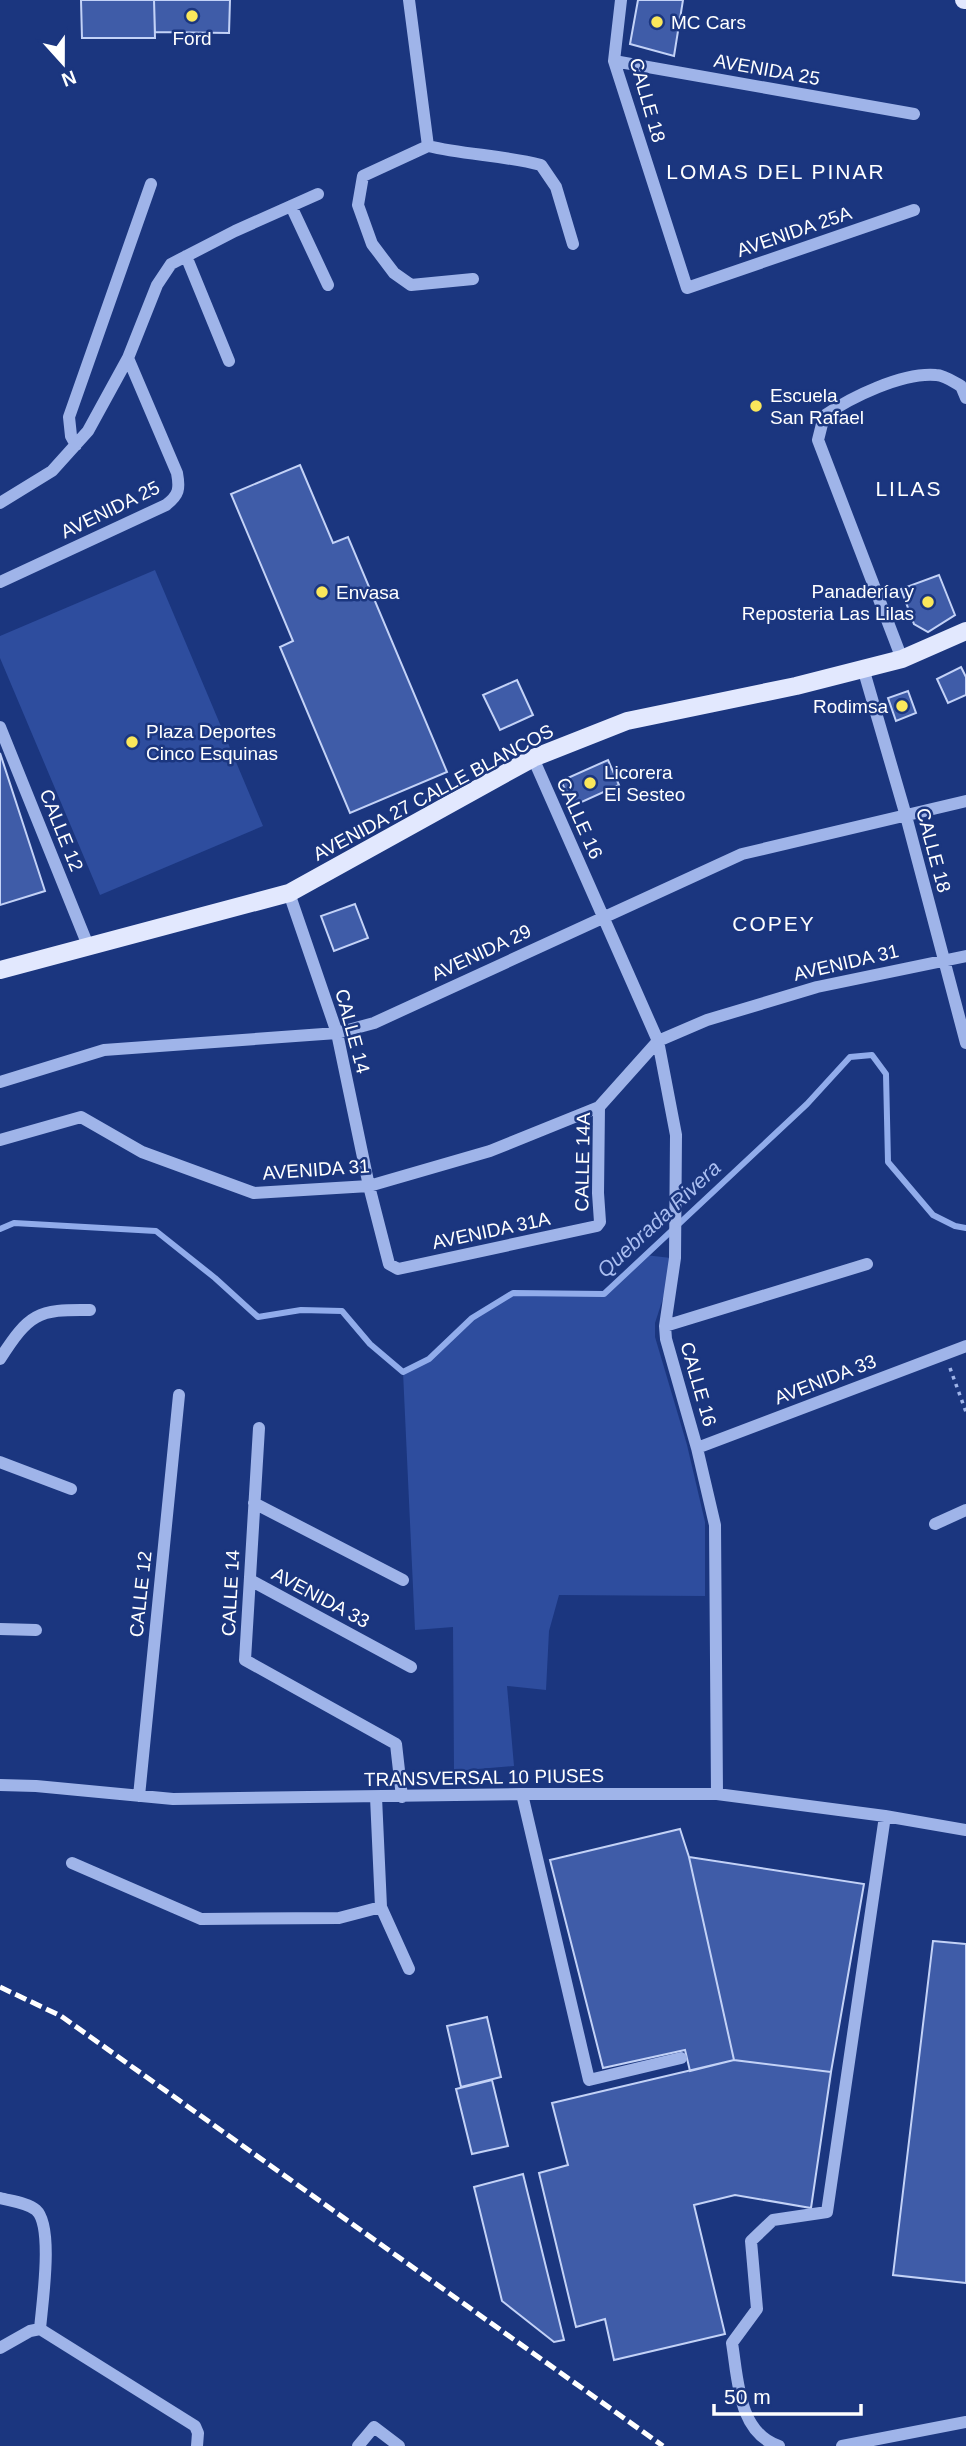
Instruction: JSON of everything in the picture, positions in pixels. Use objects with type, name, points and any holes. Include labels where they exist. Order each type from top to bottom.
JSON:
[{"type":"main road","name":"AVENIDA 27 CALLE BLANCOS","points":[[0,970],[289,893],[533,758],[627,721],[796,686],[902,659],[966,631]]},
{"type":"street","points":[[409,0],[428,146]]},
{"type":"street","name":"CALLE 18","points":[[621,0],[614,61],[687,288]]},
{"type":"street","name":"AVENIDA 25","points":[[614,61],[914,114]]},
{"type":"street","points":[[473,279],[411,285],[394,273],[372,244],[358,205],[363,176],[428,146],[510,157],[541,165],[555,187],[573,244]]},
{"type":"street","points":[[76,445],[71,436],[69,416],[151,184]]},
{"type":"street","points":[[0,503],[52,471],[88,432],[128,358],[157,285],[171,264],[318,194]]},
{"type":"street","points":[[291,206],[328,285]]},
{"type":"street","name":"AVENIDA 25A","points":[[687,288],[914,210]]},
{"type":"street","points":[[186,256],[229,361]]},
{"type":"street","name":"AVENIDA 25","points":[[0,582],[176,498],[180,488],[177,472],[128,358]]},
{"type":"street","points":[[902,659],[818,440],[824,416],[844,401],[908,378],[939,374],[961,386],[966,398]]},
{"type":"street","name":"CALLE 18","points":[[863,668],[906,816],[966,1042]]},
{"type":"street","name":"CALLE 12","points":[[0,727],[89,948]]},
{"type":"street","name":"CALLE 16","points":[[533,758],[658,1041],[676,1135],[675,1258],[665,1326],[666,1339],[697,1448],[715,1525],[718,1794]]},
{"type":"street","name":"AVENIDA 29","points":[[0,1082],[104,1050],[337,1033],[374,1023],[742,854],[966,801]]},
{"type":"street","name":"CALLE 14","points":[[289,893],[337,1033],[369,1186],[390,1264]]},
{"type":"street","name":"AVENIDA 31","points":[[658,1041],[707,1020],[817,987],[966,956]]},
{"type":"street","name":"CALLE 14A","points":[[600,1222],[599,1107],[658,1041]]},
{"type":"street","name":"AVENIDA 31","points":[[0,1140],[80,1117],[142,1152],[254,1193],[369,1186],[490,1151],[599,1107]]},
{"type":"street","name":"AVENIDA 31A","points":[[390,1264],[395,1269],[401,1269],[597,1226],[600,1222]]},
{"type":"street","points":[[665,1326],[867,1264]]},
{"type":"street","points":[[0,1359],[15,1335],[37,1314],[90,1310]]},
{"type":"street","name":"AVENIDA 33","points":[[697,1448],[966,1346]]},
{"type":"street","name":"CALLE 12","points":[[139,1796],[179,1395]]},
{"type":"street","name":"CALLE 14","points":[[259,1428],[245,1660],[396,1744],[402,1797]]},
{"type":"street","points":[[0,1462],[71,1489]]},
{"type":"street","points":[[254,1503],[403,1580]]},
{"type":"street","points":[[935,1524],[966,1510]]},
{"type":"street","name":"AVENIDA 33","points":[[250,1580],[411,1667]]},
{"type":"street","points":[[0,1629],[36,1630]]},
{"type":"street","name":"TRANSVERSAL 10 PIUSES","points":[[0,1785],[36,1786],[173,1800],[522,1794],[718,1794],[885,1816],[966,1830]]},
{"type":"street","points":[[522,1794],[589,2080],[681,2058]]},
{"type":"street","points":[[376,1797],[380,1907],[409,1969]]},
{"type":"street","points":[[779,2446],[766,2442],[742,2408],[732,2343],[757,2309],[751,2241],[773,2220],[827,2212],[885,1816]]},
{"type":"street","points":[[72,1863],[201,1919],[338,1918],[380,1907]]},
{"type":"street","points":[[0,2198],[35,2209],[44,2221],[46,2240],[40,2329]]},
{"type":"street","points":[[0,2348],[30,2331],[40,2329],[195,2426],[198,2433],[197,2446]]},
{"type":"street","points":[[842,2446],[966,2422]]},
{"type":"street","points":[[358,2446],[374,2427],[399,2446]]},
{"type":"path","points":[[945,1354],[966,1412]]},
{"type":"shaded area","name":"Plaza Deportes Cinco Esquinas","points":[[155,570],[263,826],[100,895],[0,658],[0,636]]},
{"type":"shaded area","points":[[645,1255],[671,1258],[665,1292],[655,1323],[655,1337],[687,1445],[705,1522],[705,1596],[559,1595],[549,1631],[546,1690],[507,1686],[514,1766],[454,1771],[453,1627],[415,1630],[403,1372],[429,1359],[472,1318],[513,1293],[604,1294]]},
{"type":"building","points":[[81,0],[154,0],[155,38],[82,38]]},
{"type":"building","name":"Ford","points":[[154,0],[230,0],[229,33],[155,32]]},
{"type":"building","name":"MC Cars","points":[[638,0],[683,0],[674,56],[630,44]]},
{"type":"building","name":"Envasa","points":[[300,465],[333,543],[348,537],[447,772],[350,813],[280,647],[293,641],[231,494]]},
{"type":"building","name":"Panadería y Reposteria Las Lilas","points":[[939,575],[955,615],[928,632],[914,624],[901,589]]},
{"type":"building","points":[[961,667],[966,677],[966,695],[948,703],[937,679]]},
{"type":"building","points":[[517,680],[533,715],[500,730],[483,695]]},
{"type":"building","name":"Rodimsa","points":[[908,691],[916,713],[896,721],[888,698]]},
{"type":"building","points":[[0,753],[45,891],[0,905]]},
{"type":"building","name":"Licorera El Sesteo","points":[[608,760],[619,785],[573,806],[561,781]]},
{"type":"building","points":[[355,904],[368,938],[334,951],[321,916]]},
{"type":"building","points":[[680,1829],[689,1857],[734,2060],[690,2071],[685,2050],[603,2068],[550,1860]]},
{"type":"building","points":[[689,1857],[864,1884],[831,2072],[734,2060]]},
{"type":"building","points":[[933,1941],[966,1944],[966,2283],[893,2275]]},
{"type":"building","points":[[487,2017],[501,2077],[461,2087],[447,2026]]},
{"type":"building","points":[[734,2060],[831,2072],[811,2208],[735,2195],[694,2205],[725,2334],[614,2360],[605,2319],[576,2327],[539,2173],[568,2165],[552,2103]]},
{"type":"building","points":[[492,2080],[508,2146],[472,2154],[456,2089]]},
{"type":"building","points":[[523,2174],[564,2340],[554,2342],[502,2301],[474,2187]]},
{"type":"waterway","name":"Quebrada Rivera","points":[[0,1229],[14,1223],[156,1231],[258,1317],[301,1310],[342,1311],[370,1344],[403,1372],[429,1359],[472,1318],[513,1293],[604,1294],[807,1104],[850,1057],[872,1055],[886,1074],[888,1162],[933,1215],[955,1226],[966,1228]]},
{"type":"railway","points":[[0,1987],[61,2016],[663,2446]]},
{"type":"place","name":"Ford","points":[[192,16]]},
{"type":"place","name":"MC Cars","points":[[657,22]]},
{"type":"place","name":"Escuela San Rafael","points":[[756,406]]},
{"type":"place","name":"Envasa","points":[[322,592]]},
{"type":"place","name":"Panadería y Reposteria Las Lilas","points":[[928,602]]},
{"type":"place","name":"Rodimsa","points":[[902,706]]},
{"type":"place","name":"Plaza Deportes Cinco Esquinas","points":[[132,742]]},
{"type":"place","name":"Licorera El Sesteo","points":[[590,783]]},
{"type":"district","name":"LOMAS DEL PINAR","points":[[776,172]]},
{"type":"district","name":"LILAS","points":[[909,489]]},
{"type":"district","name":"COPEY","points":[[774,924]]}]
